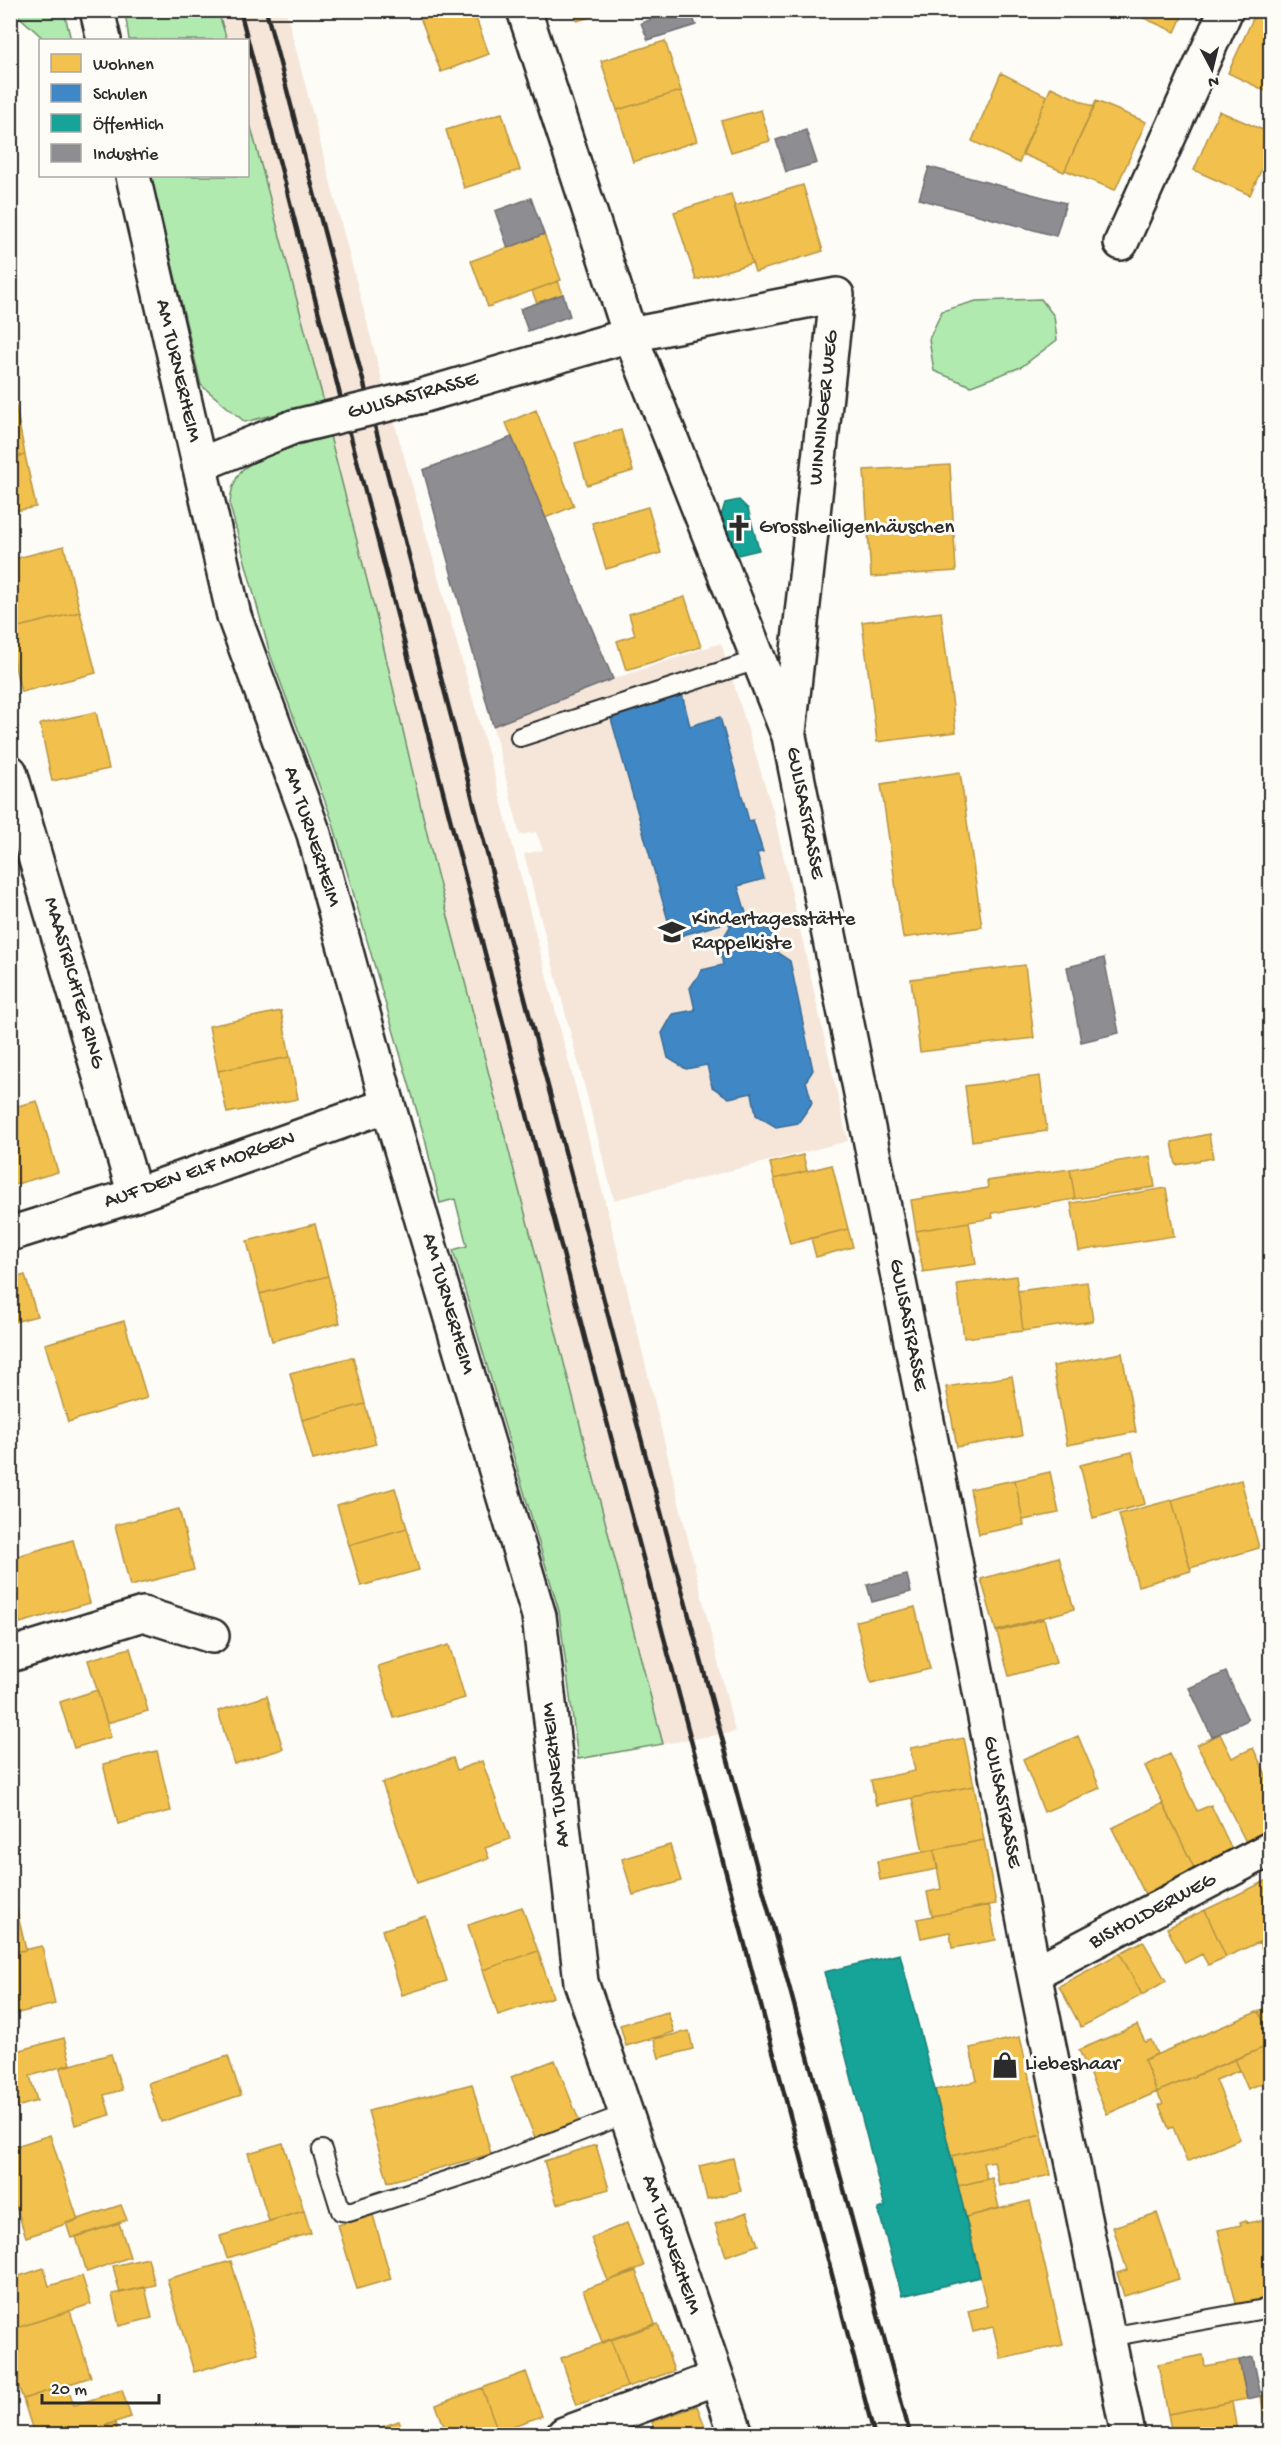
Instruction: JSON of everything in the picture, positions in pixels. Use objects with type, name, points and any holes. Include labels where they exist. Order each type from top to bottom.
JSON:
[{"type":"street","points":[[97,10],[104,39]]},
{"type":"street","name":"GULISASTRASSE","points":[[524,10],[630,335],[789,736],[952,1545],[1034,1973],[1128,2434]]},
{"type":"street","points":[[1121,243],[1226,10]]},
{"type":"street","name":"AM TURNERHEIM","points":[[133,177],[234,616],[314,834],[388,1105],[539,1616],[581,1982],[736,2434]]},
{"type":"street","name":"GULISASTRASSE","points":[[199,465],[293,427],[418,397],[630,335],[837,295]]},
{"type":"street","name":"WINNINGER WEG","points":[[789,736],[837,295]]},
{"type":"street","name":"MAASTRICHTER RING","points":[[10,772],[135,1195]]},
{"type":"street","name":"AUF DEN ELF MORGEN","points":[[10,1234],[135,1195],[388,1105]]},
{"type":"street","points":[[10,1656],[143,1614],[212,1636]]},
{"type":"street","name":"BISHOLDERWEG","points":[[1034,1973],[1270,1849]]},
{"type":"street","points":[[564,2434],[716,2378]]},
{"type":"lane","points":[[520,736],[757,660]]},
{"type":"lane","points":[[322,2150],[340,2211],[349,2212],[476,2171],[626,2114]]},
{"type":"lane","points":[[1109,2337],[1270,2308]]},
{"type":"shaded area","points":[[218,11],[286,11],[384,388],[324,402],[249,120],[249,39],[227,39]]},
{"type":"shaded area","points":[[394,421],[496,781],[618,1252],[735,1732],[663,1744],[433,859],[377,619],[330,436]]},
{"type":"shaded area","name":"Kindertagesstätte Rappelkiste","points":[[721,643],[773,811],[848,1141],[614,1200],[524,854],[543,850],[536,832],[520,835],[493,726],[613,679]]},
{"type":"green space","points":[[13,11],[64,11],[71,39],[44,39]]},
{"type":"green space","points":[[125,11],[218,11],[227,39],[129,39]]},
{"type":"green space","points":[[249,120],[324,402],[245,422],[201,385],[151,177],[249,177]]},
{"type":"green space","points":[[1041,299],[1054,316],[1057,340],[1021,367],[971,386],[934,371],[929,339],[942,311],[976,301]]},
{"type":"green space","points":[[330,436],[377,619],[433,859],[663,1744],[578,1759],[559,1611],[453,1250],[467,1246],[455,1199],[440,1203],[425,1139],[332,820],[270,654],[230,506],[234,483],[247,466],[283,450]]},
{"type":"building: Wohnen","points":[[422,10],[473,10],[489,54],[441,72],[418,12]]},
{"type":"building: Wohnen","points":[[574,10],[612,10],[577,21]]},
{"type":"building: Wohnen","points":[[690,10],[718,10],[693,18]]},
{"type":"building: Wohnen","points":[[1126,10],[1185,10],[1175,32]]},
{"type":"building: Wohnen","points":[[1256,12],[1270,17],[1270,93],[1228,73]]},
{"type":"building: Wohnen","points":[[665,41],[681,91],[617,110],[601,61]]},
{"type":"building: Wohnen","points":[[1001,73],[1047,96],[1019,163],[972,141]]},
{"type":"building: Wohnen","points":[[1051,87],[1094,107],[1064,172],[1022,154]]},
{"type":"building: Wohnen","points":[[681,91],[697,141],[633,162],[617,110]]},
{"type":"building: Wohnen","points":[[1096,101],[1146,122],[1115,190],[1065,170]]},
{"type":"building: Wohnen","points":[[761,110],[770,141],[731,152],[721,121]]},
{"type":"building: Wohnen","points":[[1219,111],[1270,133],[1270,150],[1250,195],[1194,170]]},
{"type":"building: Wohnen","points":[[502,113],[520,170],[464,188],[446,130]]},
{"type":"building: Wohnen","points":[[803,185],[823,251],[755,272],[734,206]]},
{"type":"building: Wohnen","points":[[731,194],[752,263],[696,280],[674,212]]},
{"type":"building: Wohnen","points":[[544,234],[561,280],[488,307],[471,261]]},
{"type":"building: Wohnen","points":[[558,281],[563,294],[537,303],[532,291]]},
{"type":"building: Wohnen","points":[[10,292],[16,315],[10,317]]},
{"type":"building: Wohnen","points":[[10,402],[15,402],[25,455],[10,458]]},
{"type":"building: Wohnen","points":[[536,410],[574,506],[545,518],[506,423]]},
{"type":"building: Wohnen","points":[[621,430],[633,471],[587,485],[575,443]]},
{"type":"building: Wohnen","points":[[25,455],[36,507],[10,512],[10,458]]},
{"type":"building: Wohnen","points":[[950,465],[956,571],[871,577],[864,470]]},
{"type":"building: Wohnen","points":[[648,507],[661,553],[606,569],[592,523]]},
{"type":"building: Wohnen","points":[[64,546],[80,612],[10,629],[10,560]]},
{"type":"building: Wohnen","points":[[685,597],[701,647],[626,670],[617,641],[635,635],[629,614]]},
{"type":"building: Wohnen","points":[[80,612],[96,673],[21,692],[10,646],[10,629]]},
{"type":"building: Wohnen","points":[[941,612],[956,732],[877,742],[862,622]]},
{"type":"building: Wohnen","points":[[96,712],[109,769],[52,781],[40,724]]},
{"type":"building: Wohnen","points":[[960,772],[982,927],[903,938],[881,784]]},
{"type":"building: Wohnen","points":[[1025,965],[1034,1038],[920,1052],[911,979]]},
{"type":"building: Wohnen","points":[[281,1011],[290,1057],[218,1071],[209,1026]]},
{"type":"building: Wohnen","points":[[290,1057],[298,1099],[227,1113],[218,1071]]},
{"type":"building: Wohnen","points":[[1040,1076],[1047,1131],[972,1141],[965,1086]]},
{"type":"building: Wohnen","points":[[37,1101],[58,1172],[10,1186],[10,1108]]},
{"type":"building: Wohnen","points":[[1209,1134],[1213,1158],[1176,1165],[1172,1142]]},
{"type":"building: Wohnen","points":[[803,1155],[807,1171],[774,1179],[770,1163]]},
{"type":"building: Wohnen","points":[[1150,1156],[1155,1187],[1075,1199],[1070,1169]]},
{"type":"building: Wohnen","points":[[832,1165],[848,1229],[790,1244],[774,1179]]},
{"type":"building: Wohnen","points":[[1070,1169],[1075,1199],[992,1213],[993,1218],[916,1231],[911,1200],[988,1188],[987,1181]]},
{"type":"building: Wohnen","points":[[1166,1188],[1174,1236],[1079,1251],[1071,1203]]},
{"type":"building: Wohnen","points":[[969,1222],[976,1264],[923,1272],[916,1231]]},
{"type":"building: Wohnen","points":[[315,1224],[328,1276],[260,1294],[247,1241]]},
{"type":"building: Wohnen","points":[[848,1229],[853,1247],[816,1257],[811,1238]]},
{"type":"building: Wohnen","points":[[25,1275],[37,1316],[10,1323],[10,1279]]},
{"type":"building: Wohnen","points":[[328,1276],[340,1323],[272,1341],[260,1294]]},
{"type":"building: Wohnen","points":[[1016,1276],[1023,1331],[964,1338],[957,1284]]},
{"type":"building: Wohnen","points":[[1087,1282],[1093,1321],[1023,1331],[1018,1291]]},
{"type":"building: Wohnen","points":[[124,1321],[147,1398],[68,1422],[45,1344]]},
{"type":"building: Wohnen","points":[[1122,1353],[1136,1432],[1067,1445],[1053,1366]]},
{"type":"building: Wohnen","points":[[353,1357],[365,1404],[302,1420],[290,1373]]},
{"type":"building: Wohnen","points":[[1012,1376],[1022,1436],[957,1447],[946,1387]]},
{"type":"building: Wohnen","points":[[365,1404],[376,1444],[313,1460],[302,1420]]},
{"type":"building: Wohnen","points":[[1132,1452],[1145,1504],[1093,1518],[1080,1465]]},
{"type":"building: Wohnen","points":[[1050,1472],[1059,1513],[1023,1520],[1015,1480]]},
{"type":"building: Wohnen","points":[[1015,1480],[1024,1525],[979,1534],[970,1489]]},
{"type":"building: Wohnen","points":[[1241,1480],[1259,1548],[1190,1568],[1172,1500]]},
{"type":"building: Wohnen","points":[[395,1488],[407,1528],[349,1545],[337,1505]]},
{"type":"building: Wohnen","points":[[1172,1500],[1191,1571],[1138,1586],[1119,1514]]},
{"type":"building: Wohnen","points":[[179,1509],[194,1570],[130,1586],[115,1525]]},
{"type":"building: Wohnen","points":[[407,1528],[419,1570],[361,1586],[349,1545]]},
{"type":"building: Wohnen","points":[[73,1540],[90,1603],[20,1623],[10,1589],[10,1558]]},
{"type":"building: Wohnen","points":[[1059,1557],[1074,1609],[996,1631],[981,1579]]},
{"type":"building: Wohnen","points":[[915,1607],[930,1669],[871,1683],[856,1621]]},
{"type":"building: Wohnen","points":[[1270,1611],[1270,1631],[1262,1615]]},
{"type":"building: Wohnen","points":[[1044,1619],[1056,1663],[1009,1676],[997,1632]]},
{"type":"building: Wohnen","points":[[449,1645],[465,1698],[394,1718],[378,1666]]},
{"type":"building: Wohnen","points":[[130,1648],[148,1711],[107,1723],[88,1660]]},
{"type":"building: Wohnen","points":[[97,1690],[111,1737],[74,1748],[60,1702]]},
{"type":"building: Wohnen","points":[[267,1696],[283,1749],[234,1764],[218,1711]]},
{"type":"building: Wohnen","points":[[1220,1734],[1232,1758],[1253,1748],[1270,1783],[1270,1832],[1247,1844],[1197,1745]]},
{"type":"building: Wohnen","points":[[1078,1736],[1100,1788],[1044,1812],[1023,1759]]},
{"type":"building: Wohnen","points":[[964,1738],[974,1786],[876,1805],[871,1780],[915,1771],[910,1748]]},
{"type":"building: Wohnen","points":[[157,1751],[171,1811],[118,1824],[103,1764]]},
{"type":"building: Wohnen","points":[[1170,1754],[1197,1811],[1211,1805],[1234,1854],[1196,1872],[1145,1766]]},
{"type":"building: Wohnen","points":[[453,1758],[457,1770],[482,1761],[510,1839],[485,1848],[489,1858],[417,1883],[382,1783]]},
{"type":"building: Wohnen","points":[[974,1786],[984,1840],[923,1852],[912,1798]]},
{"type":"building: Wohnen","points":[[1163,1803],[1196,1872],[1146,1896],[1112,1828]]},
{"type":"building: Wohnen","points":[[984,1840],[996,1904],[932,1916],[927,1892],[941,1889],[934,1850]]},
{"type":"building: Wohnen","points":[[670,1845],[681,1881],[633,1895],[622,1859]]},
{"type":"building: Wohnen","points":[[934,1850],[938,1869],[880,1880],[877,1861]]},
{"type":"building: Wohnen","points":[[1270,1879],[1270,1937],[1226,1957],[1205,1910]]},
{"type":"building: Wohnen","points":[[10,1894],[13,1894],[26,1950],[10,1953]]},
{"type":"building: Wohnen","points":[[989,1905],[996,1940],[952,1948],[950,1932],[921,1938],[917,1919]]},
{"type":"building: Wohnen","points":[[522,1907],[538,1951],[483,1970],[468,1925]]},
{"type":"building: Wohnen","points":[[1205,1910],[1226,1957],[1208,1965],[1202,1954],[1185,1963],[1167,1928]]},
{"type":"building: Wohnen","points":[[426,1916],[447,1981],[402,1995],[382,1930]]},
{"type":"building: Wohnen","points":[[1270,1937],[1270,1970],[1259,1942]]},
{"type":"building: Wohnen","points":[[1143,1941],[1166,1981],[1142,1995],[1120,1953]]},
{"type":"building: Wohnen","points":[[42,1946],[55,2004],[10,2015],[10,1953]]},
{"type":"building: Wohnen","points":[[538,1951],[553,1997],[498,2015],[483,1970]]},
{"type":"building: Wohnen","points":[[1120,1953],[1142,1995],[1081,2027],[1059,1986]]},
{"type":"building: Wohnen","points":[[1270,2006],[1270,2038],[1259,2011]]},
{"type":"building: Wohnen","points":[[1259,2011],[1270,2038],[1270,2045],[1157,2092],[1144,2060]]},
{"type":"building: Wohnen","points":[[668,2012],[674,2032],[626,2046],[620,2025]]},
{"type":"building: Wohnen","points":[[1137,2025],[1145,2042],[1151,2040],[1157,2054],[1144,2060],[1157,2092],[1107,2114],[1079,2050]]},
{"type":"building: Wohnen","points":[[689,2031],[693,2049],[659,2058],[654,2039]]},
{"type":"building: Wohnen","points":[[1020,2037],[1042,2135],[951,2156],[935,2090],[977,2081],[970,2048]]},
{"type":"building: Wohnen","points":[[64,2038],[71,2064],[30,2076],[37,2101],[10,2109],[10,2053]]},
{"type":"building: Wohnen","points":[[1270,2045],[1270,2080],[1248,2089],[1235,2059]]},
{"type":"building: Wohnen","points":[[111,2054],[122,2090],[104,2095],[110,2115],[75,2125],[60,2068]]},
{"type":"building: Wohnen","points":[[228,2056],[241,2095],[161,2122],[148,2083]]},
{"type":"building: Wohnen","points":[[1235,2059],[1240,2070],[1216,2080],[1240,2139],[1187,2162],[1173,2127],[1169,2129],[1159,2105],[1163,2104],[1157,2092]]},
{"type":"building: Wohnen","points":[[555,2060],[580,2123],[536,2140],[511,2077]]},
{"type":"building: Wohnen","points":[[472,2084],[491,2154],[388,2182],[368,2111]]},
{"type":"building: Wohnen","points":[[50,2135],[78,2220],[26,2237],[10,2189],[10,2148]]},
{"type":"building: Wohnen","points":[[1042,2135],[1051,2175],[999,2186],[994,2161],[983,2163],[987,2179],[958,2186],[951,2156]]},
{"type":"building: Wohnen","points":[[283,2143],[304,2211],[269,2221],[248,2153]]},
{"type":"building: Wohnen","points":[[596,2145],[609,2189],[557,2204],[544,2161]]},
{"type":"building: Wohnen","points":[[733,2158],[741,2191],[707,2199],[699,2166]]},
{"type":"building: Wohnen","points":[[992,2178],[999,2208],[966,2217],[958,2186]]},
{"type":"building: Wohnen","points":[[1030,2201],[1063,2345],[1001,2359],[993,2327],[973,2332],[968,2311],[987,2306],[966,2217]]},
{"type":"building: Wohnen","points":[[121,2205],[127,2220],[71,2238],[66,2223]]},
{"type":"building: Wohnen","points":[[304,2211],[311,2233],[227,2258],[220,2236]]},
{"type":"building: Wohnen","points":[[747,2212],[758,2245],[726,2256],[715,2224]]},
{"type":"building: Wohnen","points":[[1157,2213],[1179,2279],[1124,2296],[1117,2273],[1127,2270],[1113,2227]]},
{"type":"building: Wohnen","points":[[373,2215],[391,2279],[357,2289],[338,2225]]},
{"type":"building: Wohnen","points":[[1269,2219],[1270,2291],[1262,2301],[1237,2307],[1218,2230],[1241,2225],[1240,2222],[1246,2220],[1247,2223]]},
{"type":"building: Wohnen","points":[[119,2223],[130,2257],[87,2272],[76,2237]]},
{"type":"building: Wohnen","points":[[627,2223],[644,2266],[608,2281],[591,2238]]},
{"type":"building: Wohnen","points":[[148,2258],[155,2285],[120,2293],[113,2266]]},
{"type":"building: Wohnen","points":[[231,2261],[258,2353],[194,2372],[167,2279]]},
{"type":"building: Wohnen","points":[[44,2268],[49,2286],[82,2276],[91,2304],[10,2330],[10,2279]]},
{"type":"building: Wohnen","points":[[636,2271],[655,2324],[602,2342],[583,2290]]},
{"type":"building: Wohnen","points":[[145,2287],[152,2318],[119,2326],[112,2294]]},
{"type":"building: Wohnen","points":[[70,2311],[91,2377],[23,2399],[10,2361],[10,2330]]},
{"type":"building: Wohnen","points":[[658,2324],[674,2371],[627,2387],[611,2340]]},
{"type":"building: Wohnen","points":[[611,2340],[627,2387],[577,2405],[561,2358]]},
{"type":"building: Wohnen","points":[[1203,2355],[1205,2366],[1239,2360],[1247,2399],[1168,2414],[1158,2364]]},
{"type":"building: Wohnen","points":[[526,2372],[542,2416],[498,2431],[482,2388]]},
{"type":"building: Wohnen","points":[[67,2385],[74,2405],[122,2390],[131,2417],[78,2434],[34,2434],[23,2399]]},
{"type":"building: Wohnen","points":[[482,2388],[498,2431],[490,2434],[447,2434],[436,2405]]},
{"type":"building: Wohnen","points":[[1270,2395],[1270,2434],[1267,2434],[1261,2396]]},
{"type":"building: Wohnen","points":[[1232,2402],[1237,2431],[1244,2429],[1245,2434],[1172,2434],[1168,2414]]},
{"type":"building: Wohnen","points":[[697,2406],[708,2434],[656,2434],[652,2422]]},
{"type":"building: Wohnen","points":[[399,2421],[404,2434],[361,2434]]},
{"type":"building: Wohnen","points":[[115,2423],[119,2434],[78,2434]]},
{"type":"building: Wohnen","points":[[1021,2429],[1022,2434],[998,2434]]},
{"type":"building: Schulen","points":[[682,694],[690,726],[720,717],[749,821],[753,820],[763,852],[757,853],[764,879],[738,886],[748,920],[730,926],[728,922],[673,938],[610,715]]},
{"type":"building: Schulen","points":[[754,920],[774,933],[778,953],[790,961],[813,1070],[806,1081],[812,1103],[798,1123],[776,1127],[756,1115],[752,1093],[729,1098],[712,1087],[707,1065],[686,1069],[668,1058],[662,1033],[673,1014],[695,1010],[690,988],[702,970],[723,965],[719,945],[731,925]]},
{"type":"building: Öffentlich","points":[[739,500],[748,509],[759,550],[733,556],[721,516],[725,503]]},
{"type":"building: Öffentlich","points":[[900,1954],[980,2277],[902,2296],[878,2209],[885,2207],[824,1972]]},
{"type":"building: Industrie","points":[[678,10],[690,10],[696,25],[648,40],[641,23]]},
{"type":"building: Industrie","points":[[806,130],[817,163],[786,172],[776,140]]},
{"type":"building: Industrie","points":[[929,167],[1066,203],[1056,236],[919,199]]},
{"type":"building: Industrie","points":[[531,198],[544,234],[508,248],[495,211]]},
{"type":"building: Industrie","points":[[563,294],[570,316],[528,331],[520,309]]},
{"type":"building: Industrie","points":[[512,437],[613,679],[493,726],[423,470]]},
{"type":"building: Industrie","points":[[1104,958],[1119,1033],[1081,1042],[1067,967]]},
{"type":"building: Industrie","points":[[907,1575],[911,1592],[872,1602],[867,1585]]},
{"type":"building: Industrie","points":[[1226,1672],[1248,1720],[1212,1737],[1189,1688]]},
{"type":"building: Industrie","points":[[1270,2205],[1270,2225],[1266,2207]]},
{"type":"building: Industrie","points":[[1253,2357],[1261,2396],[1247,2399],[1239,2360]]},
{"type":"railway","points":[[240,10],[248,39]]},
{"type":"railway","points":[[266,10],[615,1342],[910,2434]]},
{"type":"railway","points":[[249,45],[586,1342],[874,2434]]},
{"type":"place","name":"Grossheiligenhäuschen","points":[[739,528]]},
{"type":"place","name":"Kindertagesstätte Rappelkiste","points":[[672,932]]},
{"type":"place","name":"Liebeshaar","points":[[1005,2065]]}]
